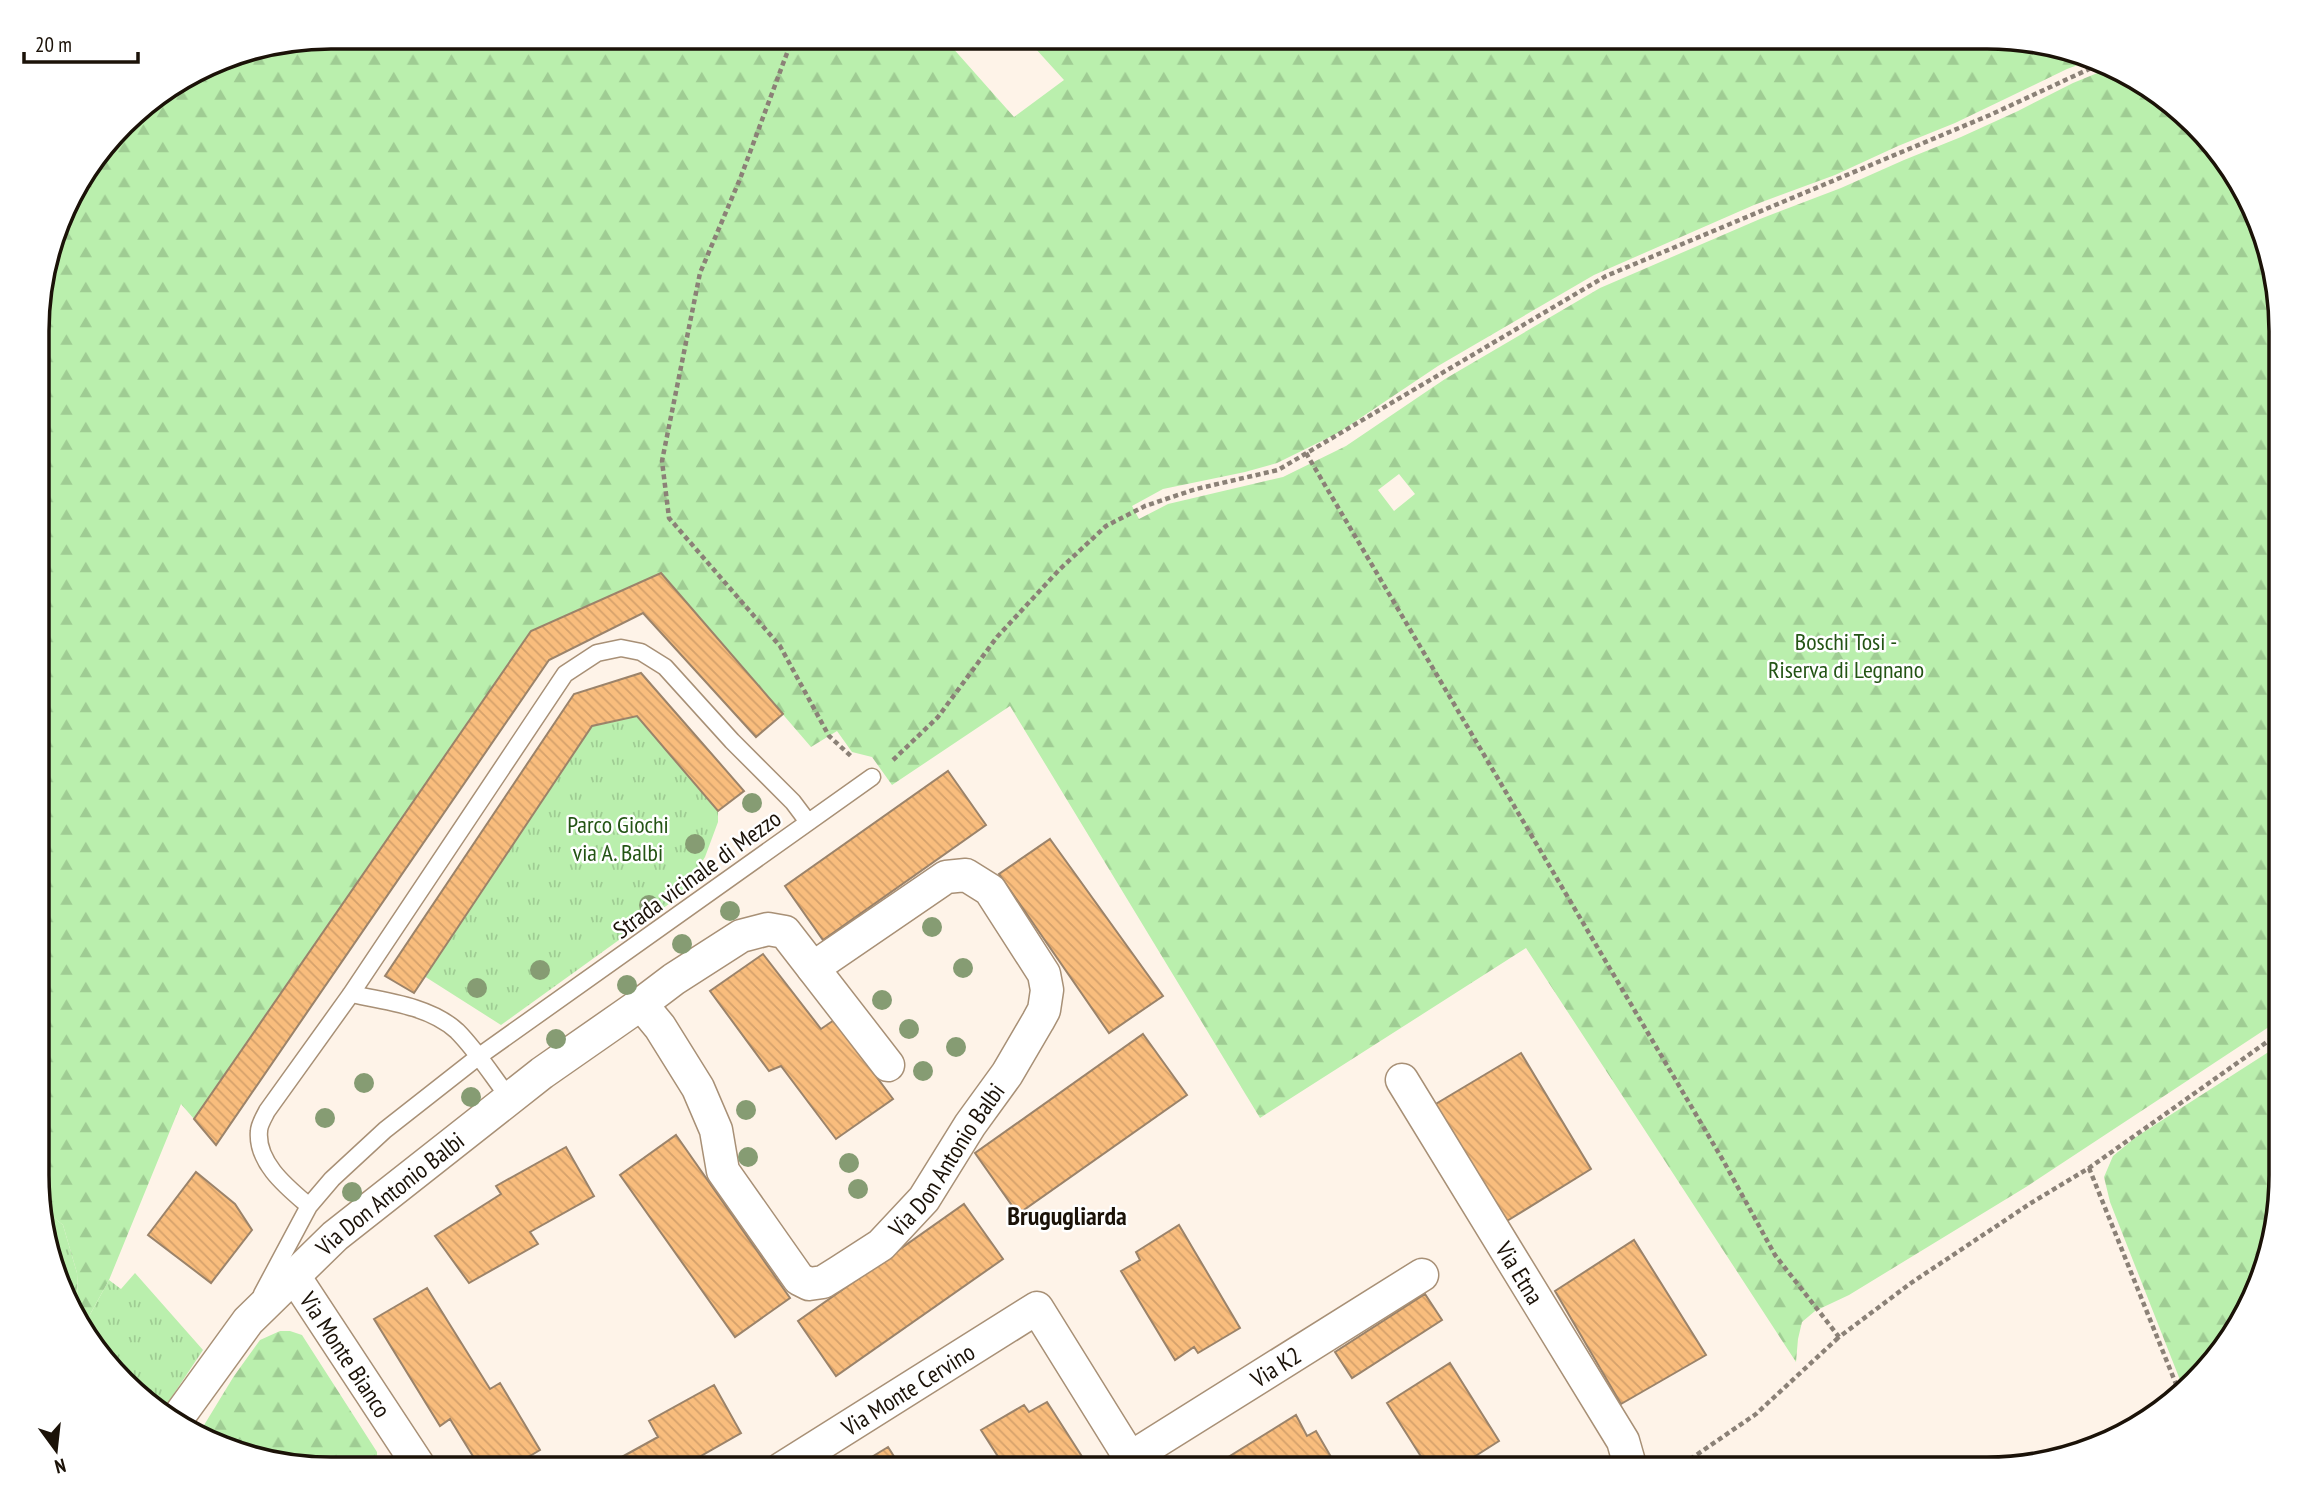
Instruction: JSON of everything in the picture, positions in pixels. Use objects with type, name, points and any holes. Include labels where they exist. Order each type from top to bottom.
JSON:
[{"type":"street","name":"Via Don Antonio Balbi","points":[[641,1004],[660,1027],[698,1088],[716,1130],[723,1171],[799,1279],[809,1284],[823,1282],[881,1245],[924,1199],[970,1125],[1007,1074],[1044,1010],[1047,990],[1044,974],[990,890],[966,876],[946,877],[813,968]]},
{"type":"street","name":"Via Don Antonio Balbi","points":[[181,1414],[248,1321],[355,1220],[542,1073],[674,979],[741,936],[768,929],[785,932],[888,1065]]},
{"type":"street","name":"Via Etna","points":[[1402,1080],[1623,1441],[1628,1457]]},
{"type":"street","name":"Via K2","points":[[1142,1457],[1422,1275]]},
{"type":"street","name":"Via Monte Bianco","points":[[294,1276],[413,1457]]},
{"type":"street","name":"Via K2","points":[[1037,1308],[1129,1457]]},
{"type":"street","name":"Via Monte Cervino","points":[[800,1457],[1037,1308]]},
{"type":"lane","points":[[309,1206],[281,1182],[271,1168],[261,1149],[258,1129],[267,1111],[351,994],[565,674],[597,653],[621,648],[641,652],[665,667],[732,741],[793,802],[808,822]]},
{"type":"lane","name":"Strada vicinale di Mezzo","points":[[248,1321],[309,1206],[332,1179],[385,1129],[478,1057],[872,777]]},
{"type":"lane","points":[[351,994],[412,1008],[456,1030],[510,1099]]},
{"type":"path","points":[[789,49],[740,179],[700,273],[662,461],[669,518],[780,646],[829,736],[872,777],[938,717],[997,637],[1060,569],[1105,526],[1145,506],[1196,489],[1278,470],[1605,276],[1978,120],[2089,68]]},
{"type":"path","points":[[1306,453],[1724,1162],[1775,1255],[1839,1337]]},
{"type":"path","points":[[1694,1457],[1756,1415],[1839,1337],[1938,1265],[2031,1202],[2089,1168],[2269,1040]]},
{"type":"path","points":[[2089,1168],[2176,1384]]},
{"type":"green space","name":"Boschi Tosi - Riserva di Legnano","points":[[331,49],[954,49],[1014,117],[1064,80],[1036,49],[1987,49],[2042,54],[2079,64],[1955,123],[1835,175],[1754,205],[1594,275],[1438,366],[1338,433],[1277,463],[1163,489],[1132,506],[1139,519],[1168,504],[1283,477],[1346,446],[1445,379],[1600,288],[1961,137],[2100,72],[2144,96],[2187,131],[2222,174],[2248,223],[2264,276],[2269,331],[2269,1027],[2026,1187],[1849,1295],[1815,1311],[1802,1322],[1796,1362],[1526,948],[1260,1118],[1010,706],[892,785],[872,757],[852,752],[837,731],[811,747],[661,573],[531,631],[194,1119],[181,1104],[109,1280],[88,1318],[78,1300],[77,1273],[63,1225],[52,1216],[49,1175],[51,294],[70,223],[107,159],[131,131],[159,107],[223,70],[276,54]],"holes":[[[1399,474],[1415,494],[1394,511],[1378,490]]]},
{"type":"green space","name":"Parco Giochi via A. Balbi","points":[[637,716],[718,811],[718,822],[705,857],[680,896],[501,1025],[424,976],[592,726]]},
{"type":"green space","points":[[2269,1052],[2269,1175],[2264,1230],[2254,1266],[2240,1300],[2211,1347],[2180,1381],[2110,1202],[2104,1177],[2113,1156],[2136,1137]]},
{"type":"green space","points":[[52,1216],[63,1225],[77,1273],[78,1300],[64,1266]]},
{"type":"green space","points":[[135,1273],[203,1350],[167,1405],[131,1375],[107,1347],[88,1318],[109,1280],[121,1289]]},
{"type":"green space","points":[[280,1331],[302,1335],[377,1452],[377,1457],[331,1457],[276,1452],[240,1442],[203,1426],[260,1340]]},
{"type":"building","points":[[661,573],[783,714],[756,737],[643,613],[549,660],[216,1145],[194,1119],[531,631]]},
{"type":"building","points":[[641,673],[744,791],[718,811],[637,716],[592,726],[414,993],[385,976],[574,694]]},
{"type":"building","points":[[948,771],[986,825],[823,940],[785,886]]},
{"type":"building","points":[[1050,839],[1163,996],[1109,1033],[999,874]]},
{"type":"building","points":[[763,954],[821,1029],[834,1020],[893,1099],[836,1139],[781,1066],[769,1071],[710,991]]},
{"type":"building","points":[[1143,1034],[1187,1095],[1018,1214],[975,1153]]},
{"type":"building","points":[[1521,1053],[1591,1169],[1507,1221],[1434,1105]]},
{"type":"building","points":[[676,1135],[790,1298],[735,1337],[620,1175]]},
{"type":"building","points":[[566,1147],[594,1196],[530,1232],[538,1244],[469,1283],[435,1236],[501,1194],[496,1186]]},
{"type":"building","points":[[196,1172],[235,1204],[252,1230],[211,1283],[148,1235]]},
{"type":"building","points":[[964,1204],[1003,1259],[836,1376],[798,1321]]},
{"type":"building","points":[[1179,1225],[1240,1328],[1198,1353],[1194,1347],[1175,1360],[1121,1271],[1140,1260],[1136,1252]]},
{"type":"building","points":[[1634,1240],[1706,1355],[1621,1404],[1555,1291]]},
{"type":"building","points":[[427,1288],[490,1389],[500,1383],[540,1450],[528,1457],[473,1457],[450,1419],[440,1426],[374,1319]]},
{"type":"building","points":[[1425,1294],[1442,1320],[1352,1378],[1335,1352]]},
{"type":"building","points":[[1450,1363],[1499,1441],[1474,1457],[1421,1457],[1387,1403]]},
{"type":"building","points":[[714,1385],[741,1433],[699,1457],[622,1457],[658,1437],[649,1421]]},
{"type":"building","points":[[1047,1402],[1082,1457],[998,1457],[981,1430],[1024,1405],[1029,1412]]},
{"type":"building","points":[[1296,1415],[1307,1436],[1316,1431],[1331,1457],[1228,1457]]},
{"type":"building","points":[[888,1447],[894,1457],[872,1457]]},
{"type":"district","name":"Brugugliarda","points":[[1067,1215]]}]
